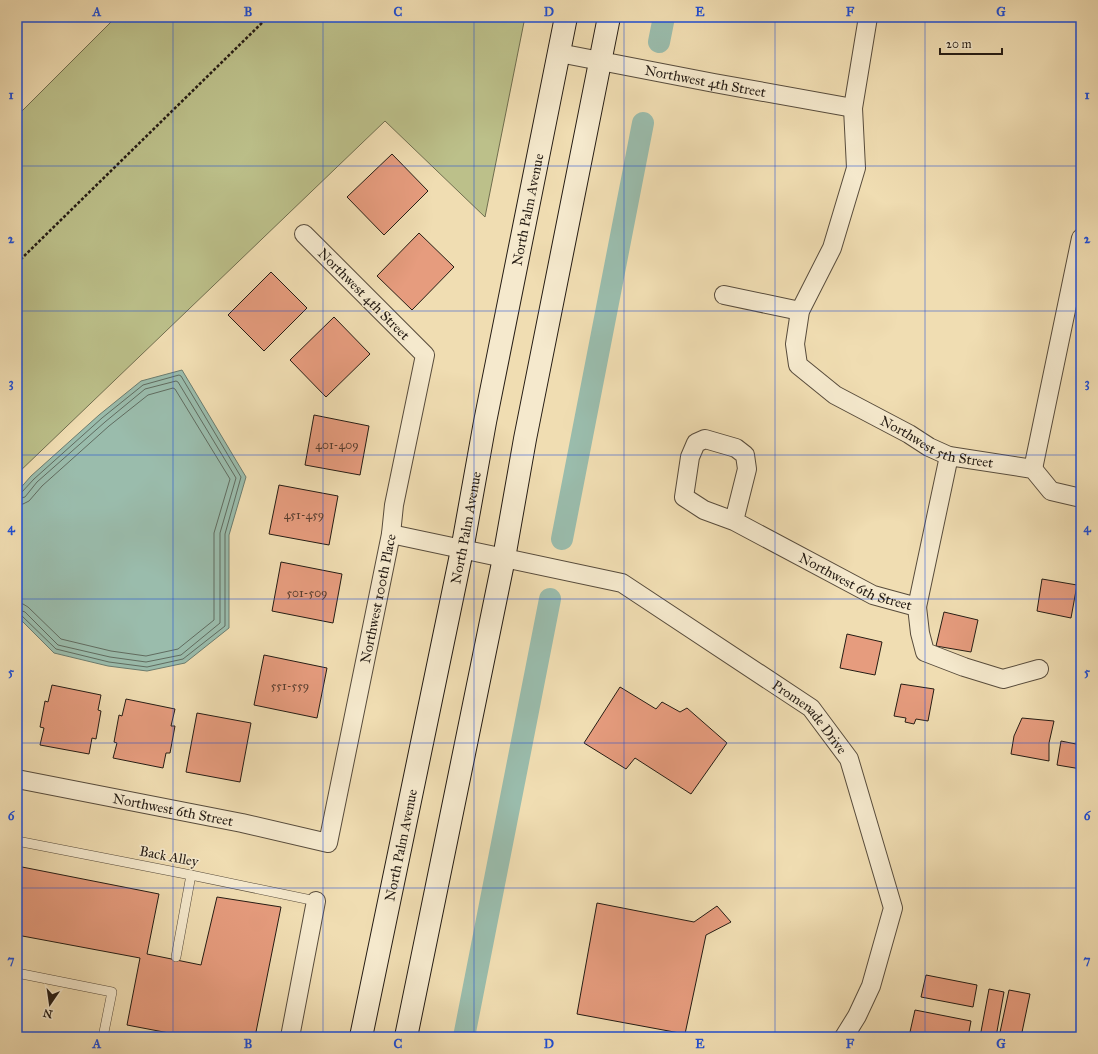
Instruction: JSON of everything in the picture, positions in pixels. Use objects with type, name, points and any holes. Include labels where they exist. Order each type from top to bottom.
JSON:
[{"type":"main road","name":"North Palm Avenue","points":[[361,1037],[462,550],[486,415],[566,17]]},
{"type":"main road","points":[[406,1037],[504,558],[525,439],[609,17]]},
{"type":"street","points":[[724,295],[800,311],[832,248],[856,168],[853,108],[868,17]]},
{"type":"street","name":"Northwest 4th Street","points":[[559,53],[853,108]]},
{"type":"street","name":"Northwest 4th Street","points":[[304,234],[425,355]]},
{"type":"street","points":[[1081,238],[1033,469],[1051,491],[1081,498]]},
{"type":"street","name":"Northwest 5th Street","points":[[800,311],[795,344],[798,366],[835,395],[909,434],[929,447],[950,456],[1033,469]]},
{"type":"street","name":"Northwest 100th Place","points":[[328,843],[391,534],[394,505],[425,355]]},
{"type":"street","name":"Northwest 6th Street","points":[[734,521],[746,469],[744,455],[736,448],[705,439],[696,443],[690,457],[684,498],[704,510],[734,521],[873,595],[917,607],[924,652],[964,667],[1003,679],[1039,669]]},
{"type":"street","points":[[917,607],[950,456]]},
{"type":"street","points":[[391,534],[504,558]]},
{"type":"street","name":"Promenade Drive","points":[[504,558],[622,583],[811,708],[849,759],[893,908],[871,986],[857,1016],[844,1037]]},
{"type":"street","name":"Northwest 6th Street","points":[[17,779],[242,823],[328,843]]},
{"type":"street","points":[[290,1037],[316,901]]},
{"type":"lane","name":"Back Alley","points":[[17,842],[191,875],[316,901]]},
{"type":"lane","points":[[176,957],[191,875]]},
{"type":"lane","points":[[17,973],[112,992],[103,1037]]},
{"type":"path","points":[[17,263],[268,17]]},
{"type":"green space","points":[[116,17],[525,17],[485,217],[385,121],[17,474],[17,116]]},
{"type":"water","points":[[182,370],[246,477],[229,535],[229,628],[185,663],[147,671],[108,666],[54,653],[17,616],[17,492],[31,476],[99,415],[141,381]]},
{"type":"building","points":[[17,17],[23,17],[17,23]]},
{"type":"building","points":[[392,154],[428,191],[384,235],[347,197]]},
{"type":"building","points":[[419,233],[454,267],[412,310],[377,276]]},
{"type":"building","points":[[271,272],[307,308],[264,351],[228,315]]},
{"type":"building","points":[[334,317],[370,354],[326,397],[290,360]]},
{"type":"building","points":[[314,415],[369,426],[360,475],[305,465]]},
{"type":"building","points":[[279,485],[338,496],[329,545],[269,534]]},
{"type":"building","points":[[281,562],[342,574],[333,623],[272,611]]},
{"type":"building","points":[[1042,579],[1077,585],[1071,618],[1037,611]]},
{"type":"building","points":[[944,612],[978,620],[971,652],[936,646]]},
{"type":"building","points":[[847,634],[882,642],[875,675],[840,668]]},
{"type":"building","points":[[264,655],[327,668],[317,718],[254,705]]},
{"type":"building","points":[[901,684],[934,689],[928,721],[916,719],[914,724],[905,722],[906,718],[894,716]]},
{"type":"building","points":[[52,685],[101,695],[98,710],[101,711],[96,739],[92,738],[89,754],[40,745],[44,728],[40,727],[45,701],[48,702]]},
{"type":"building","points":[[620,687],[656,709],[662,702],[680,712],[687,708],[727,743],[691,794],[635,758],[626,769],[584,743]]},
{"type":"building","points":[[17,693],[22,698],[17,703]]},
{"type":"building","points":[[126,699],[175,709],[171,726],[175,726],[170,753],[166,753],[163,768],[113,758],[117,743],[114,742],[119,715],[122,716]]},
{"type":"building","points":[[1081,701],[1081,719],[1077,718]]},
{"type":"building","points":[[197,713],[251,723],[240,782],[186,772]]},
{"type":"building","points":[[1022,718],[1054,721],[1049,743],[1049,761],[1011,754],[1014,736]]},
{"type":"building","points":[[1079,727],[1081,727],[1081,769],[1057,765],[1061,741],[1076,744]]},
{"type":"building","points":[[17,866],[159,894],[147,954],[201,965],[217,897],[281,907],[255,1037],[190,1037],[127,1025],[140,958],[17,935]]},
{"type":"building","points":[[597,903],[694,922],[717,906],[731,922],[706,935],[685,1034],[577,1014]]},
{"type":"building","points":[[926,975],[977,985],[973,1007],[921,997]]},
{"type":"building","points":[[989,989],[1004,992],[996,1037],[980,1037]]},
{"type":"building","points":[[1009,990],[1030,994],[1021,1037],[999,1037]]},
{"type":"building","points":[[915,1010],[971,1021],[968,1037],[936,1037],[910,1032]]},
{"type":"waterway","points":[[659,42],[664,17]]},
{"type":"waterway","points":[[562,539],[643,123]]},
{"type":"waterway","points":[[464,1037],[550,599]]}]
